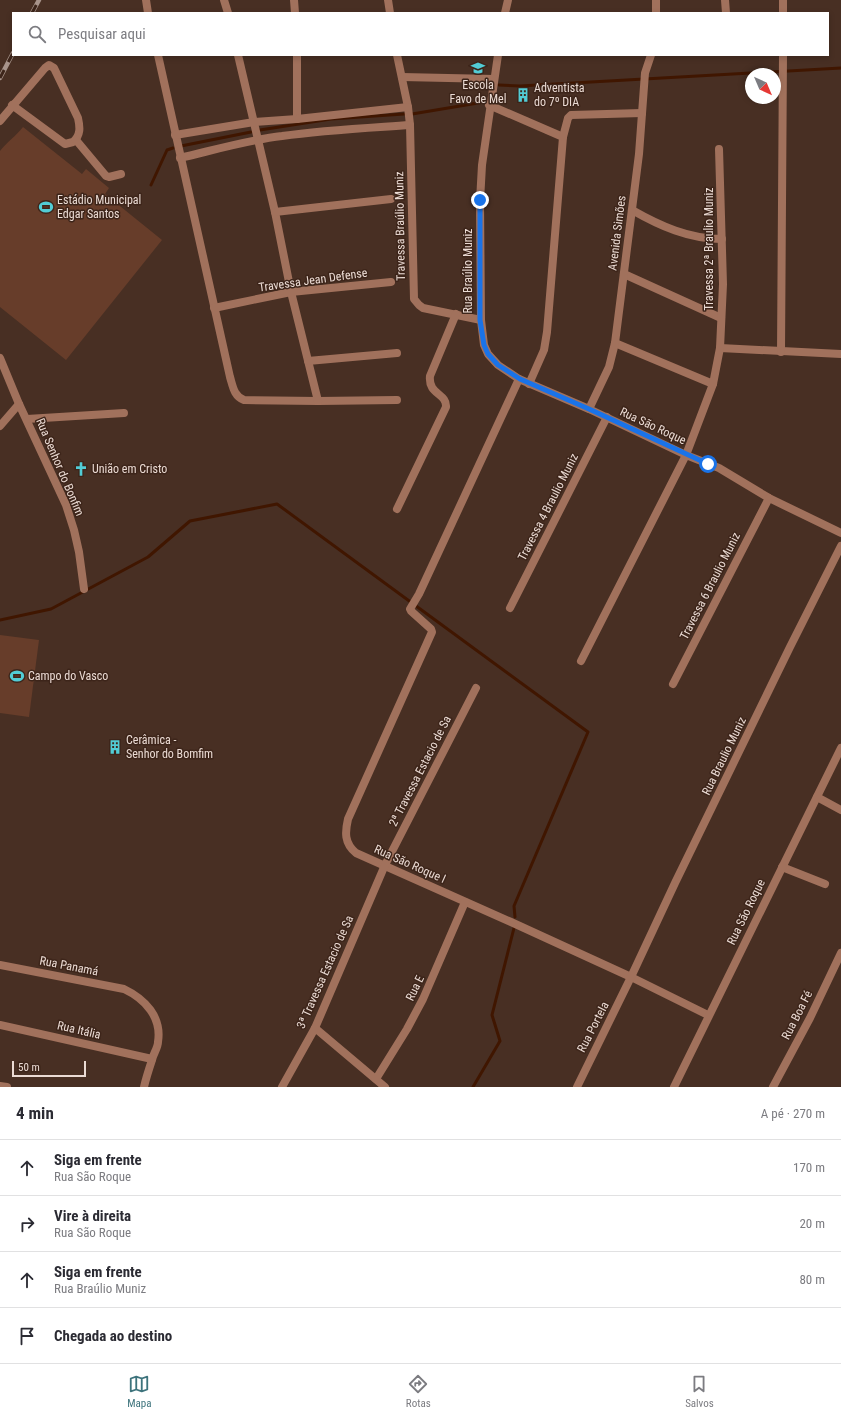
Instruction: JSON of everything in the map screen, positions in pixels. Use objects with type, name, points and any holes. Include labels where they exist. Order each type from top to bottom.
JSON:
[{"type":"street","points":[[146,0],[148,12]]},
{"type":"street","points":[[224,0],[228,12]]},
{"type":"street","points":[[294,0],[295,12]]},
{"type":"street","points":[[388,0],[390,12]]},
{"type":"street","points":[[505,12],[508,0]]},
{"type":"street","points":[[656,0],[656,12]]},
{"type":"street","points":[[725,0],[726,12]]},
{"type":"street","points":[[783,0],[783,12]]},
{"type":"street","points":[[158,56],[214,308],[230,377],[235,392],[244,400],[397,400]]},
{"type":"street","points":[[238,56],[275,212],[291,292],[318,401]]},
{"type":"street","points":[[297,56],[297,119]]},
{"type":"street","name":"Travessa Braúlio Muniz","points":[[397,56],[408,107],[410,125],[414,299],[419,306],[423,308],[480,320]]},
{"type":"street","name":"Rua Braúlio Muniz","points":[[480,320],[480,200],[482,165],[498,56]]},
{"type":"street","name":"Avenida Simões","points":[[589,409],[609,367],[615,343],[639,154],[645,73],[651,56]]},
{"type":"street","points":[[781,352],[783,56]]},
{"type":"street","points":[[0,121],[12,105],[45,68],[50,65],[54,68],[78,118],[80,126],[76,140],[70,144],[65,144],[12,105]]},
{"type":"street","points":[[402,77],[494,78]]},
{"type":"street","points":[[490,105],[563,137]]},
{"type":"street","points":[[175,135],[254,122],[408,107]]},
{"type":"street","points":[[529,384],[544,350],[547,332],[563,137],[568,118],[571,115],[642,114]]},
{"type":"street","points":[[180,158],[257,140],[310,133],[410,125]]},
{"type":"street","points":[[76,140],[106,176],[108,177],[121,174]]},
{"type":"street","name":"Travessa 2ª Braulio Muniz","points":[[581,661],[686,455],[713,384],[720,348],[723,269],[719,149]]},
{"type":"street","points":[[275,212],[391,199]]},
{"type":"street","points":[[632,210],[683,234],[706,239],[722,239]]},
{"type":"street","points":[[624,274],[721,318]]},
{"type":"street","name":"Travessa Jean Defense","points":[[214,308],[291,292],[391,282]]},
{"type":"street","points":[[397,509],[446,407],[443,398],[431,388],[429,381],[456,314]]},
{"type":"street","name":"Rua São Roque","points":[[480,320],[484,345],[488,354],[498,365],[520,379],[724,471],[769,498],[841,533]]},
{"type":"street","points":[[615,343],[713,384]]},
{"type":"street","points":[[720,348],[841,354]]},
{"type":"street","points":[[308,360],[397,353]]},
{"type":"street","name":"Rua Senhor do Bonfim","points":[[0,358],[19,404],[66,505],[79,552],[84,589]]},
{"type":"street","name":"Rua São Roque I","points":[[520,379],[419,594],[411,606],[411,611],[431,629],[432,632],[348,819],[345,832],[346,840],[352,850],[356,853],[631,977],[708,1015]]},
{"type":"street","points":[[0,426],[19,404]]},
{"type":"street","points":[[27,419],[124,413]]},
{"type":"street","name":"Travessa 4 Braulio Muniz","points":[[510,608],[606,417]]},
{"type":"street","name":"Travessa 6 Braulio Muniz","points":[[673,684],[769,498]]},
{"type":"street","name":"Rua Braulio Muniz","points":[[631,977],[675,883],[841,546]]},
{"type":"street","name":"2ª Travessa Estacio de Sa","points":[[385,865],[476,688]]},
{"type":"street","name":"Rua São Roque","points":[[674,1087],[708,1015],[841,748]]},
{"type":"street","points":[[817,797],[841,810]]},
{"type":"street","name":"3ª Travessa Estacio de Sa","points":[[282,1087],[315,1028],[385,865]]},
{"type":"street","points":[[782,867],[825,884]]},
{"type":"street","name":"Rua E","points":[[376,1079],[408,1029],[423,999],[465,902]]},
{"type":"street","name":"Rua Boa Fé","points":[[773,1087],[810,1018],[841,953]]},
{"type":"street","name":"Rua Panamá","points":[[0,965],[124,989],[133,993],[153,1012],[158,1024],[158,1043],[152,1059]]},
{"type":"street","name":"Rua Portela","points":[[577,1087],[631,977]]},
{"type":"street","name":"Rua Itália","points":[[0,1025],[152,1059]]},
{"type":"street","points":[[315,1028],[385,1087]]},
{"type":"street","points":[[144,1087],[152,1059]]},
{"type":"street","points":[[0,1086],[6,1087]]},
{"type":"shaded area","name":"Estádio Municipal Edgar Santos","points":[[23,127],[82,174],[86,169],[109,188],[105,194],[162,240],[66,360],[0,307],[0,151]]},
{"type":"shaded area","name":"Campo do Vasco","points":[[0,635],[39,640],[29,717],[0,713]]},
{"type":"waterway","points":[[499,85],[520,86],[841,68]]},
{"type":"waterway","points":[[412,114],[484,102]]},
{"type":"waterway","points":[[260,130],[331,119],[404,114]]},
{"type":"waterway","points":[[181,146],[251,132]]},
{"type":"waterway","points":[[151,185],[167,150],[173,148]]},
{"type":"waterway","points":[[0,620],[51,609],[148,557],[190,521],[277,504],[588,732],[514,906],[515,917]]},
{"type":"waterway","points":[[473,1087],[500,1041],[492,1015],[514,928]]},
{"type":"railway","points":[[33,12],[39,0]]},
{"type":"railway","points":[[0,78],[12,55]]},
{"type":"place","name":"Escola Favo de Mel","points":[[478,68]]},
{"type":"place","name":"Adventista do 7º DIA","points":[[523,95]]},
{"type":"place","name":"Estádio Municipal Edgar Santos","points":[[46,207]]},
{"type":"place","name":"União em Cristo","points":[[81,469]]},
{"type":"place","name":"Campo do Vasco","points":[[17,676]]},
{"type":"place","name":"Cerâmica - Senhor do Bomfim","points":[[115,747]]},
{"type":"route","points":[[480,200],[480,320],[484,345],[488,354],[498,365],[529,384],[589,409],[708,464]]}]
